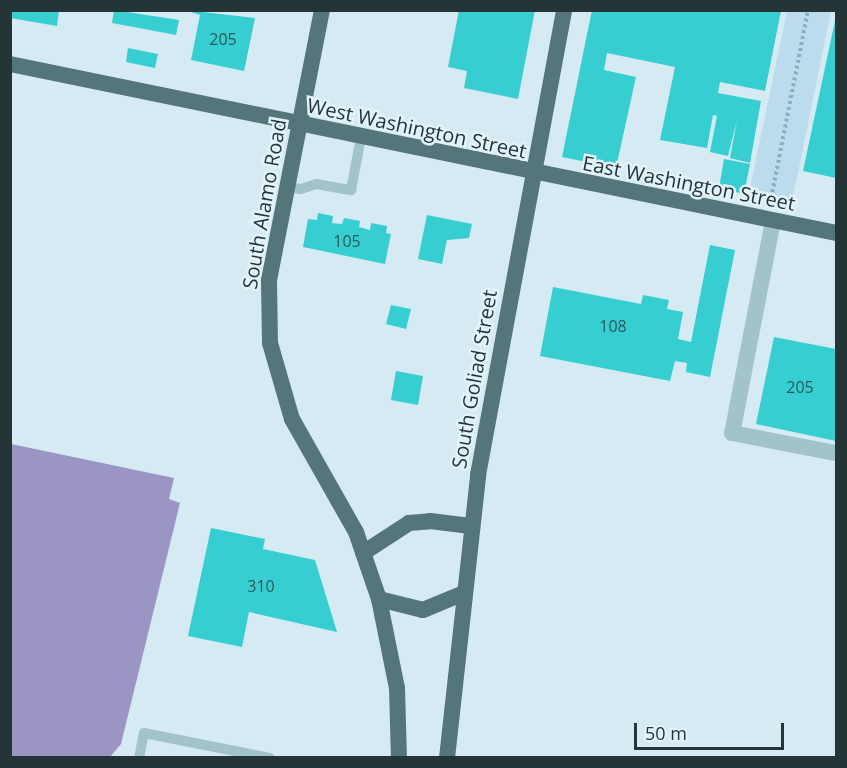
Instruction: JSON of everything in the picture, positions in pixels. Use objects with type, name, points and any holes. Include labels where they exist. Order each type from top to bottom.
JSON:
[{"type":"main road","name":"South Alamo Road","points":[[322,10],[269,281],[272,355],[292,419],[356,532],[379,599]]},
{"type":"main road","name":"South Goliad Street","points":[[447,758],[471,526],[532,173],[564,10]]},
{"type":"main road","name":"West Washington Street","points":[[10,64],[532,173]]},
{"type":"main road","name":"East Washington Street","points":[[532,173],[837,233]]},
{"type":"main road","points":[[363,553],[409,524],[430,521],[471,526]]},
{"type":"main road","points":[[399,758],[397,688],[379,599],[423,610],[464,593]]},
{"type":"street","points":[[770,220],[732,434],[837,453]]},
{"type":"lane","points":[[287,187],[301,189],[316,184],[351,190],[361,137]]},
{"type":"lane","points":[[139,758],[144,733],[270,758]]},
{"type":"path","points":[[770,220],[808,10]]},
{"type":"shaded area","points":[[787,11],[831,11],[792,202],[749,193]]},
{"type":"shaded area","points":[[11,444],[174,478],[169,499],[180,503],[121,744],[110,757],[11,757]]},
{"type":"building","points":[[10,10],[59,10],[57,26],[10,18]]},
{"type":"building","points":[[114,10],[179,20],[176,35],[112,23]]},
{"type":"building","points":[[185,10],[255,18],[244,71],[191,60],[200,15]]},
{"type":"building","points":[[459,10],[535,10],[518,99],[464,88],[467,71],[448,67]]},
{"type":"building","points":[[592,10],[781,11],[765,91],[720,82],[718,93],[761,101],[750,163],[730,158],[737,120],[728,156],[710,152],[717,116],[713,115],[707,148],[660,140],[675,67],[607,53],[604,70],[636,77],[616,168],[562,157]]},
{"type":"building","points":[[836,16],[836,178],[803,171]]},
{"type":"building","points":[[128,48],[158,54],[155,68],[126,62]]},
{"type":"building","points":[[724,159],[750,164],[744,194],[719,188]]},
{"type":"building","points":[[318,213],[333,216],[332,223],[342,224],[344,218],[360,221],[359,227],[370,230],[371,223],[387,226],[386,233],[391,234],[385,264],[303,247],[308,219],[317,220]]},
{"type":"building","points":[[427,215],[472,224],[469,238],[447,240],[442,264],[418,259]]},
{"type":"building","points":[[710,245],[735,250],[710,377],[686,372],[687,363],[675,361],[670,381],[540,356],[553,287],[641,304],[643,295],[669,300],[667,309],[683,312],[678,339],[691,342]]},
{"type":"building","points":[[391,305],[411,309],[406,329],[386,324]]},
{"type":"building","points":[[774,337],[836,349],[836,441],[756,424]]},
{"type":"building","points":[[396,371],[423,376],[418,405],[391,400]]},
{"type":"building","points":[[211,528],[265,539],[263,549],[315,560],[337,632],[249,612],[242,647],[188,636]]}]
